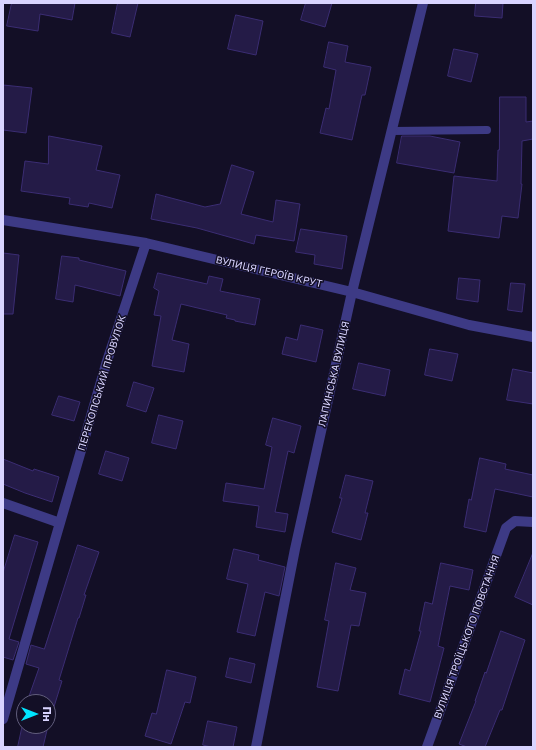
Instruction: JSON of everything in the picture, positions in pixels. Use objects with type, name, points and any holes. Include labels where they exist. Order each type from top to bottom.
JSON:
[{"type":"street","name":"ЛАПИНСЬКА ВУЛИЦЯ","points":[[256,747],[295,549],[352,292],[423,3]]},
{"type":"street","name":"ВУЛИЦЯ ГЕРОЇВ КРУТ","points":[[3,220],[146,243],[352,292],[469,325],[533,337]]},
{"type":"street","name":"ПЕРЕКОПСЬКИЙ ПРОВУЛОК","points":[[3,719],[107,361],[146,243]]},
{"type":"street","points":[[3,503],[60,523]]},
{"type":"street","name":"ВУЛИЦЯ ТРОЇЦЬКОГО ПОВСТАННЯ","points":[[428,747],[506,528],[515,521],[533,522]]},
{"type":"lane","points":[[392,131],[487,130]]},
{"type":"building","points":[[12,3],[75,3],[72,20],[40,14],[38,31],[7,26]]},
{"type":"building","points":[[118,3],[138,3],[130,37],[112,33]]},
{"type":"building","points":[[306,3],[332,3],[325,27],[301,20]]},
{"type":"building","points":[[476,3],[503,3],[502,18],[475,16]]},
{"type":"building","points":[[236,15],[263,21],[256,55],[228,49]]},
{"type":"building","points":[[329,42],[348,46],[345,62],[371,67],[365,95],[362,95],[352,140],[320,133],[326,108],[329,109],[336,70],[324,67]]},
{"type":"building","points":[[454,49],[478,54],[471,82],[448,76]]},
{"type":"building","points":[[3,85],[32,88],[26,133],[3,130]]},
{"type":"building","points":[[500,97],[526,97],[526,122],[533,121],[533,139],[522,141],[522,184],[518,218],[502,216],[499,238],[448,231],[454,176],[497,181]]},
{"type":"building","points":[[49,136],[102,146],[96,170],[120,175],[112,208],[89,203],[88,207],[69,204],[70,198],[21,191],[25,161],[48,164]]},
{"type":"building","points":[[402,136],[430,136],[460,142],[454,173],[397,163]]},
{"type":"building","points":[[232,165],[254,172],[241,214],[273,222],[276,200],[300,204],[294,241],[256,235],[254,244],[197,228],[151,219],[156,194],[205,207],[220,204]]},
{"type":"building","points":[[301,229],[347,236],[342,269],[314,264],[315,255],[296,252]]},
{"type":"building","points":[[3,253],[19,255],[13,314],[3,314]]},
{"type":"building","points":[[62,256],[79,258],[79,260],[126,271],[120,296],[75,285],[73,302],[56,299]]},
{"type":"building","points":[[158,273],[207,284],[209,276],[223,279],[220,291],[260,299],[255,325],[226,318],[227,315],[181,304],[172,340],[189,344],[184,372],[152,366],[161,316],[154,315],[159,291],[154,288]]},
{"type":"building","points":[[459,278],[480,280],[478,302],[457,299]]},
{"type":"building","points":[[511,283],[525,284],[522,312],[508,310]]},
{"type":"building","points":[[301,325],[323,330],[316,362],[282,354],[286,337],[297,340]]},
{"type":"building","points":[[430,349],[458,354],[452,381],[425,375]]},
{"type":"building","points":[[359,363],[390,370],[385,396],[353,389]]},
{"type":"building","points":[[513,369],[533,373],[533,404],[507,400]]},
{"type":"building","points":[[134,382],[154,388],[146,412],[127,406]]},
{"type":"building","points":[[59,396],[80,402],[74,421],[52,415]]},
{"type":"building","points":[[159,415],[183,421],[176,449],[152,443]]},
{"type":"building","points":[[273,418],[301,426],[294,453],[288,451],[275,512],[288,514],[285,532],[256,527],[259,506],[223,501],[226,483],[264,489],[272,447],[266,445]]},
{"type":"building","points":[[106,451],[129,458],[122,481],[99,474]]},
{"type":"building","points":[[480,458],[506,464],[505,469],[533,475],[533,497],[495,489],[486,532],[464,527],[469,499],[471,500]]},
{"type":"building","points":[[3,459],[33,471],[34,469],[59,477],[52,502],[3,484]]},
{"type":"building","points":[[346,475],[373,481],[365,513],[368,513],[361,540],[332,532],[342,498],[340,498]]},
{"type":"building","points":[[15,535],[38,542],[9,639],[19,642],[13,660],[3,657],[3,573]]},
{"type":"building","points":[[78,545],[99,552],[84,595],[86,595],[59,680],[62,681],[56,700],[56,694],[30,694],[39,668],[26,664],[31,645],[44,649]]},
{"type":"building","points":[[234,549],[259,555],[258,560],[285,567],[279,596],[265,592],[255,636],[237,632],[248,584],[227,579]]},
{"type":"building","points":[[533,553],[533,605],[515,597]]},
{"type":"building","points":[[336,563],[356,568],[350,590],[366,593],[359,626],[351,625],[338,691],[317,687],[329,621],[325,620]]},
{"type":"building","points":[[441,563],[473,570],[469,590],[450,586],[438,646],[444,648],[430,702],[399,694],[405,669],[410,671],[421,631],[419,631],[425,602],[432,604]]},
{"type":"building","points":[[501,631],[525,640],[502,710],[500,710],[485,747],[467,747],[459,744]]},
{"type":"building","points":[[230,658],[255,664],[251,683],[226,677]]},
{"type":"building","points":[[167,670],[196,677],[190,703],[185,702],[171,744],[145,736],[152,713],[156,714]]},
{"type":"building","points":[[208,721],[237,727],[233,747],[211,747],[203,745]]},
{"type":"building","points":[[21,734],[46,734],[43,747],[18,747]]}]
